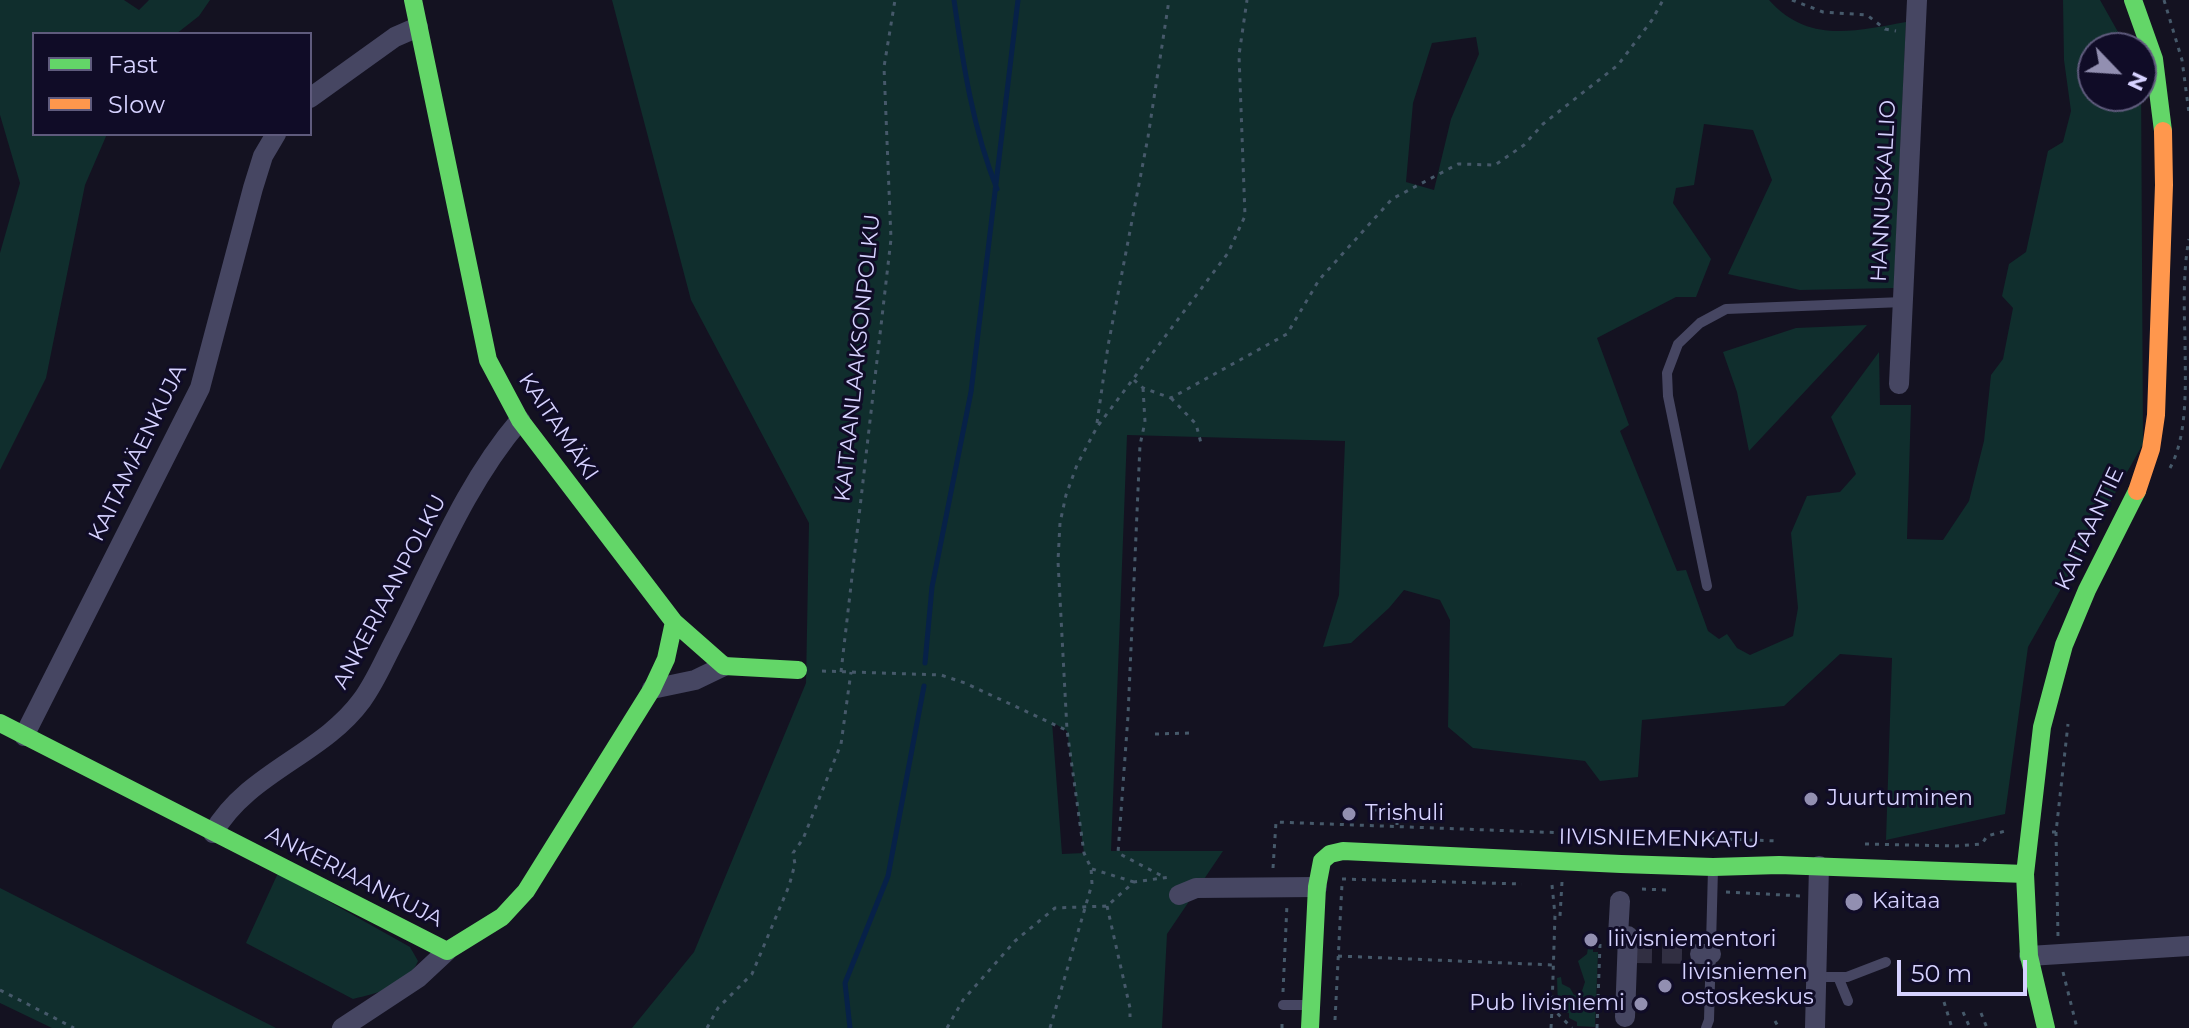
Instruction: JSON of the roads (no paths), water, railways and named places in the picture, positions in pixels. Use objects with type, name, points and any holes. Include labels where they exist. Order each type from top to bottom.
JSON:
[{"type":"street","name":"KAITAMÄKI","points":[[413,0],[488,360],[501,388],[520,420],[674,622],[724,666]]},
{"type":"street","name":"HANNUSKALLIO","points":[[1899,384],[1917,0]]},
{"type":"street","name":"KAITAANTIE","points":[[2046,1028],[2029,956],[2025,874],[2042,727],[2064,645],[2087,590],[2134,500],[2151,449],[2156,415],[2165,165],[2163,116],[2149,45],[2133,0]]},
{"type":"street","points":[[312,97],[395,37],[418,27]]},
{"type":"street","name":"KAITAMÄENKUJA","points":[[24,736],[200,388],[253,188],[263,156],[275,136]]},
{"type":"street","name":"ANKERIAANPOLKU","points":[[213,833],[243,794],[337,727],[361,701],[458,515],[503,440],[520,420]]},
{"type":"street","name":"ANKERIAANKUJA","points":[[0,723],[447,951],[502,917],[526,891],[652,689],[666,659],[674,622]]},
{"type":"street","points":[[652,689],[695,680],[724,666],[798,670]]},
{"type":"street","name":"IIVISNIEMENKATU","points":[[1317,887],[1322,861],[1330,854],[1343,851],[1713,867],[1819,866],[2025,874]]},
{"type":"street","points":[[1815,1028],[1819,866]]},
{"type":"street","points":[[1179,895],[1196,888],[1317,887],[1310,1028]]},
{"type":"street","points":[[1625,1017],[1630,953],[1628,936],[1618,936],[1626,895]]},
{"type":"street","points":[[2029,956],[2189,946]]},
{"type":"street","points":[[342,1028],[418,978],[447,951]]},
{"type":"lane","points":[[1707,586],[1668,396],[1667,373],[1678,344],[1700,323],[1726,309],[1903,302]]},
{"type":"lane","points":[[1706,1028],[1709,1020],[1705,954],[1713,867]]},
{"type":"lane","points":[[1816,977],[1839,979],[1886,962]]},
{"type":"lane","points":[[1839,979],[1848,1001]]},
{"type":"lane","points":[[1283,1005],[1311,1005]]},
{"type":"waterway","points":[[954,0],[975,120],[997,189]]},
{"type":"waterway","points":[[925,663],[932,587],[971,392],[1018,0]]},
{"type":"waterway","points":[[850,1028],[845,983],[888,876],[924,686]]},
{"type":"tunnel","points":[[1632,953],[1700,954]]},
{"type":"place","name":"Juurtuminen","points":[[1811,799]]},
{"type":"place","name":"Trishuli","points":[[1349,814]]},
{"type":"place","name":"Kaitaa","points":[[1854,902]]},
{"type":"place","name":"Iiivisniementori","points":[[1591,940]]},
{"type":"place","name":"Iivisniemen ostoskeskus","points":[[1665,986]]},
{"type":"place","name":"Pub Iivisniemi","points":[[1641,1004]]}]
